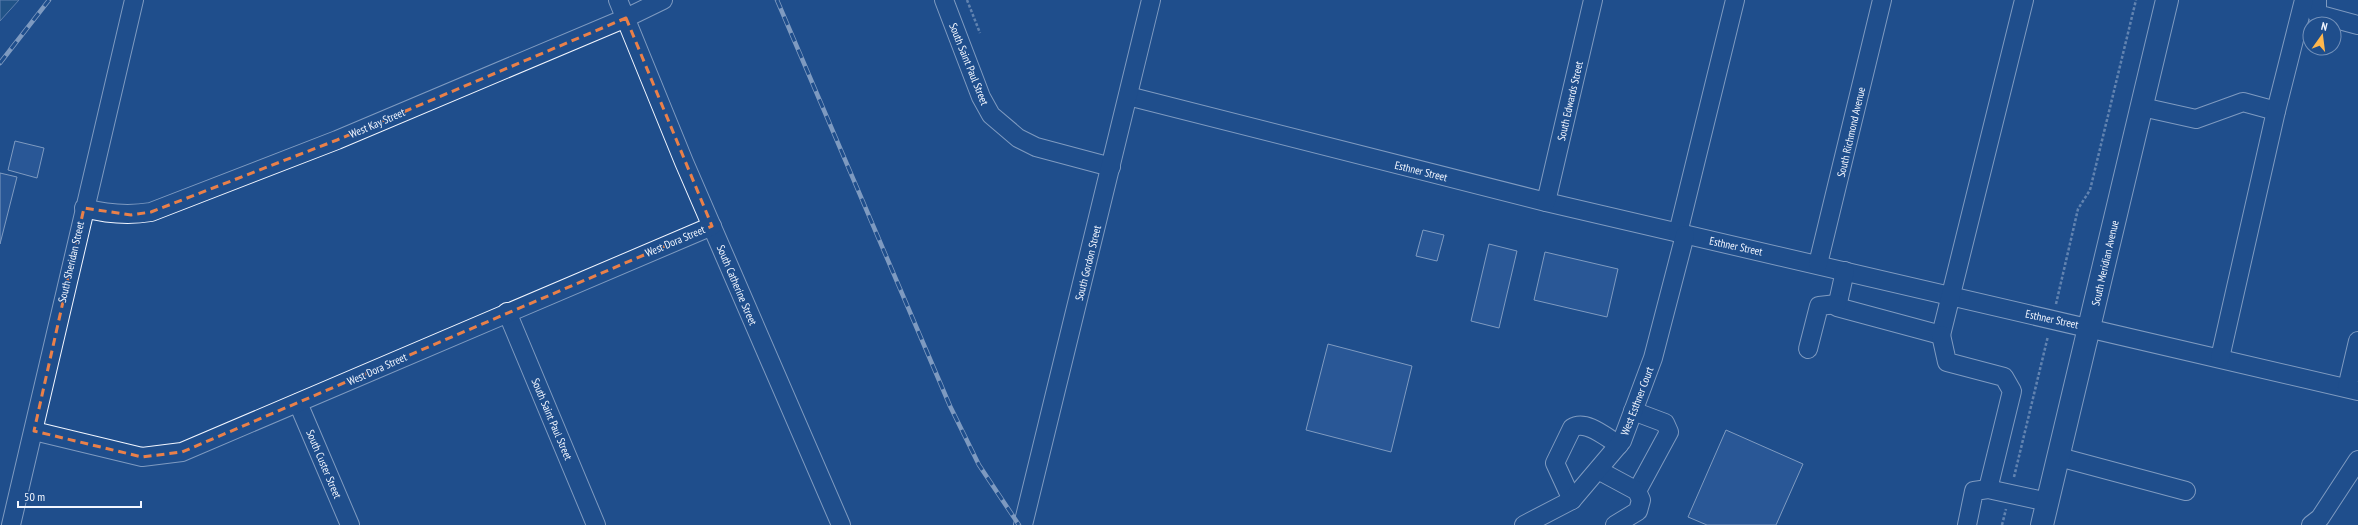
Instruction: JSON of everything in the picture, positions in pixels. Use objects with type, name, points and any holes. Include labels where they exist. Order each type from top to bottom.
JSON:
[{"type":"main road","name":"South Meridian Avenue","points":[[2042,525],[2167,0]]},
{"type":"street","name":"South Sheridan Street","points":[[11,525],[34,431],[84,208],[134,0]]},
{"type":"street","name":"South Catherine Street","points":[[618,0],[712,226],[841,525]]},
{"type":"street","name":"West Kay Street","points":[[84,208],[107,214],[131,216],[151,212],[337,140],[626,18],[663,0]]},
{"type":"street","name":"South Saint Paul Street","points":[[944,0],[981,97],[991,115],[1018,138],[1036,147],[1111,167]]},
{"type":"street","name":"South Gordon Street","points":[[1023,525],[1151,0]]},
{"type":"street","name":"South Edwards Street","points":[[1546,202],[1593,0]]},
{"type":"street","name":"West Esthner Court","points":[[1529,524],[1572,500],[1618,445],[1633,411],[1653,358],[1734,0]]},
{"type":"street","name":"South Richmond Avenue","points":[[1818,264],[1882,0]]},
{"type":"street","points":[[1988,489],[2012,391],[2004,377],[1947,362],[1942,335],[2024,0]]},
{"type":"street","points":[[2220,358],[2276,111],[2304,0]]},
{"type":"street","points":[[2317,0],[2317,14],[2358,25]]},
{"type":"street","name":"Esthner Street","points":[[1128,96],[1546,202],[2090,327],[2352,390]]},
{"type":"street","points":[[2142,107],[2196,119],[2243,102],[2276,111]]},
{"type":"street","name":"West Dora Street","points":[[34,431],[142,457],[182,452],[507,312],[712,226]]},
{"type":"street","points":[[1837,304],[1845,271]]},
{"type":"street","points":[[1837,304],[1837,307],[1942,335]]},
{"type":"street","points":[[1808,349],[1819,306],[1837,304]]},
{"type":"street","name":"South Saint Paul Street","points":[[507,312],[596,525]]},
{"type":"street","points":[[2352,390],[2358,340]]},
{"type":"street","name":"South Custer Street","points":[[298,403],[350,525]]},
{"type":"street","points":[[1633,411],[1665,422],[1669,432],[1637,491]]},
{"type":"street","points":[[1572,500],[1555,464],[1572,428],[1576,426],[1589,427],[1618,445]]},
{"type":"street","points":[[2059,457],[2186,491]]},
{"type":"street","points":[[2311,525],[2320,518],[2358,460]]},
{"type":"street","points":[[1598,470],[1637,491],[1641,500],[1638,511],[1615,525]]},
{"type":"street","points":[[1967,525],[1974,491],[1988,489],[2048,502]]},
{"type":"path","points":[[967,0],[980,33]]},
{"type":"path","points":[[2002,525],[2078,209],[2090,190],[2136,0]]},
{"type":"highlighted area","points":[[626,18],[712,226],[182,452],[142,457],[34,431],[84,208],[131,215],[151,212],[337,140]]},
{"type":"shaded area","points":[[0,0],[19,0],[0,21]]},
{"type":"building","points":[[15,141],[44,148],[37,178],[8,170]]},
{"type":"building","points":[[0,173],[17,177],[0,244]]},
{"type":"building","points":[[1423,230],[1444,235],[1437,261],[1416,256]]},
{"type":"building","points":[[1489,244],[1517,251],[1499,328],[1471,321]]},
{"type":"building","points":[[1545,252],[1618,269],[1607,317],[1534,300]]},
{"type":"building","points":[[1328,344],[1412,366],[1391,452],[1306,430]]},
{"type":"building","points":[[1726,430],[1803,464],[1776,525],[1707,525],[1688,517]]},
{"type":"railway","points":[[0,63],[49,0]]},
{"type":"railway","points":[[777,0],[950,406],[979,465],[1019,525]]}]
